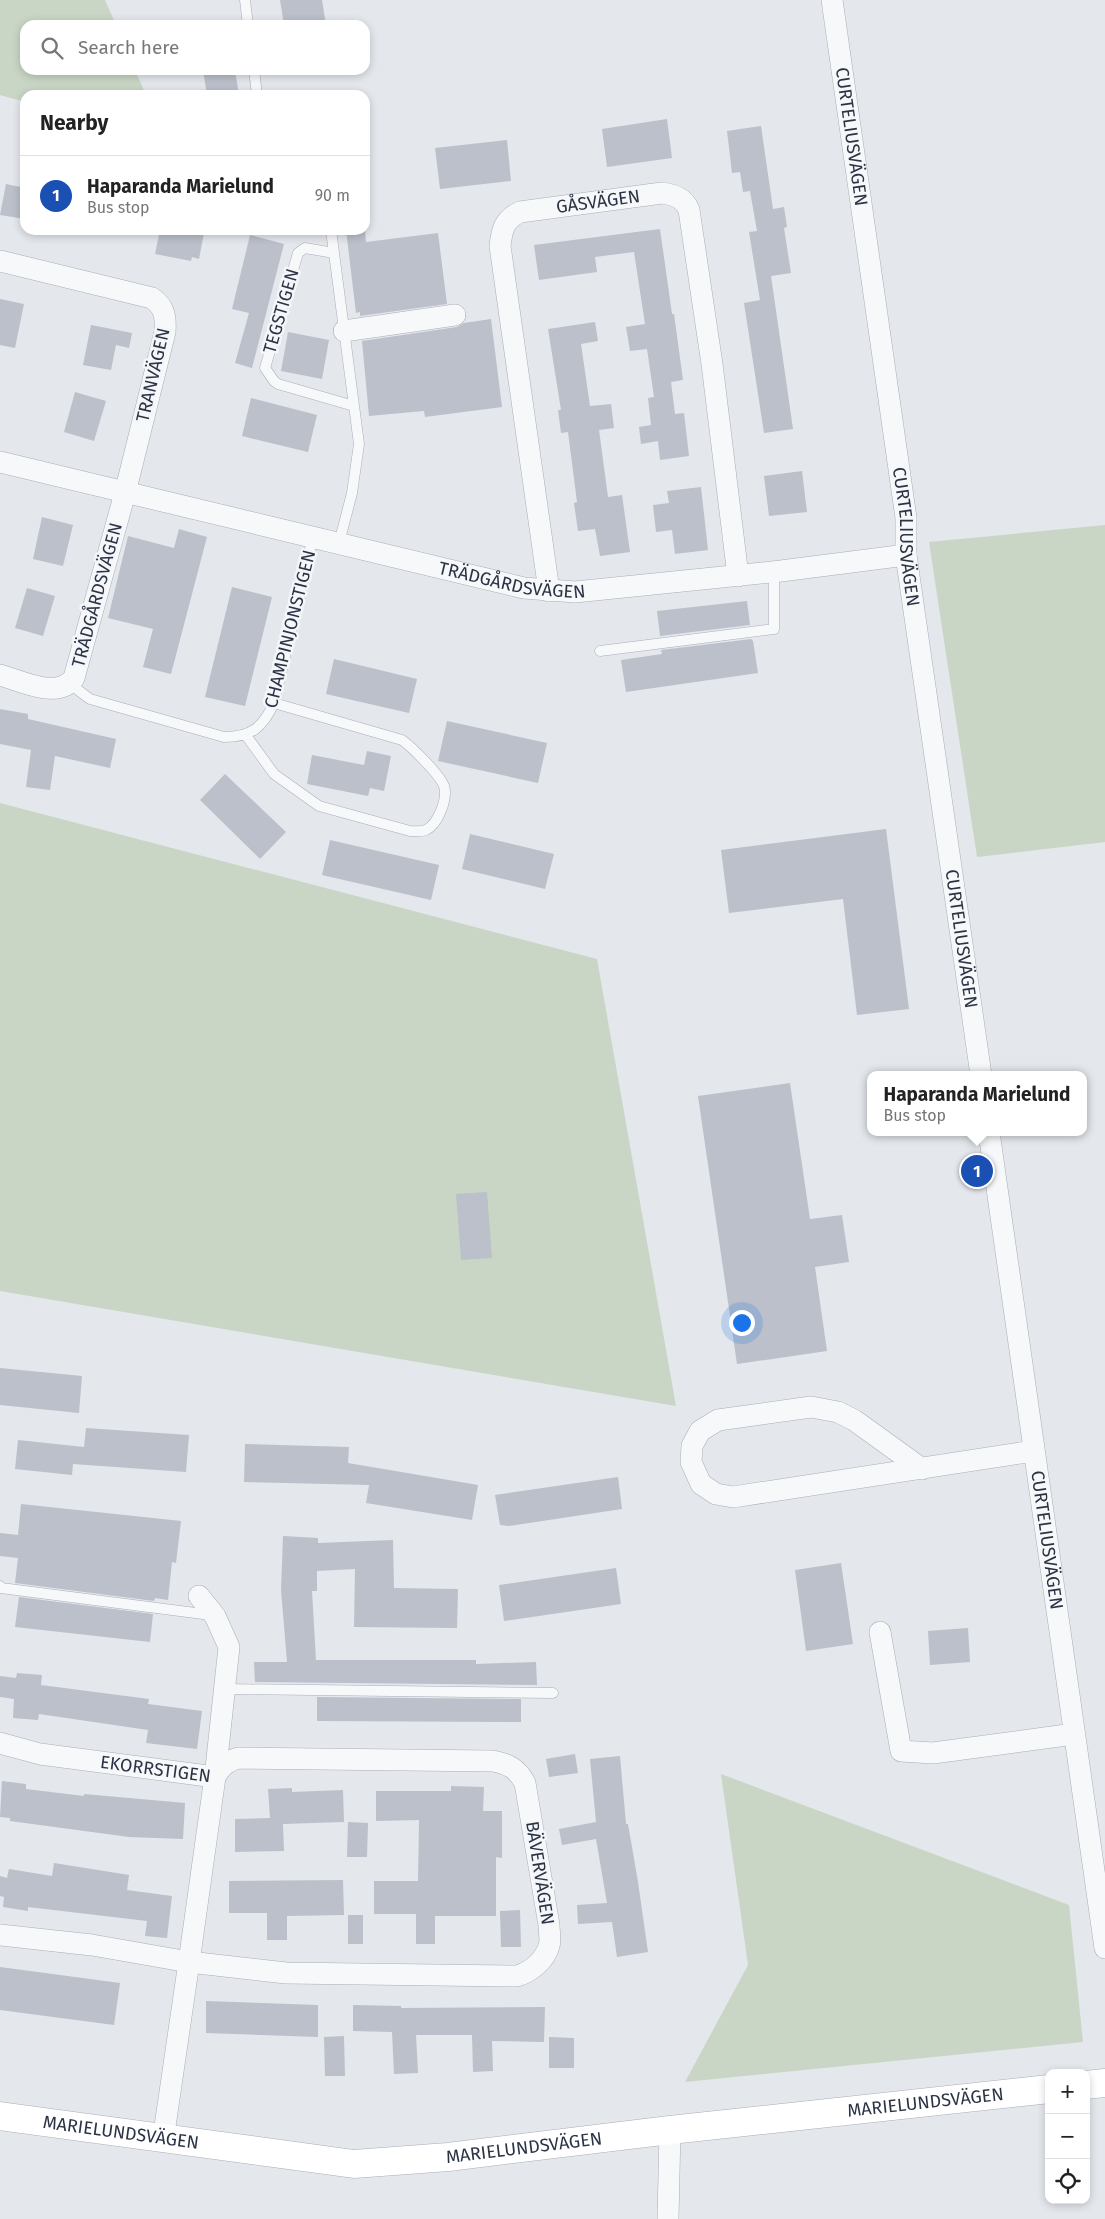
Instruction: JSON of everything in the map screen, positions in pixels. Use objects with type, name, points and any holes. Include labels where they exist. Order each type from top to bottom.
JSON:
[{"type":"street","name":"CURTELIUSVÄGEN","points":[[832,0],[906,518],[906,556],[980,1071]]},
{"type":"street","name":"GÅSVÄGEN","points":[[549,591],[500,246],[502,229],[513,216],[520,212],[662,193],[676,195],[686,204],[689,210],[712,364],[738,576]]},
{"type":"street","name":"TRANVÄGEN","points":[[0,261],[152,298],[158,303],[166,317],[165,332],[125,493]]},
{"type":"street","points":[[344,331],[455,315]]},
{"type":"street","name":"TRÄDGÅRDSVÄGEN","points":[[0,462],[524,588],[549,591],[575,592],[738,576],[906,556]]},
{"type":"street","name":"TRÄDGÅRDSVÄGEN","points":[[0,675],[49,689],[64,688],[70,684],[77,672],[125,493]]},
{"type":"street","name":"CURTELIUSVÄGEN","points":[[990,1136],[1105,1948]]},
{"type":"street","points":[[922,1469],[854,1420],[838,1412],[811,1407],[718,1420],[700,1431],[692,1446],[691,1462],[701,1484],[716,1494],[734,1497],[922,1469],[1033,1452]]},
{"type":"street","points":[[199,1596],[215,1616],[229,1647],[215,1777]]},
{"type":"street","points":[[880,1632],[901,1751],[934,1753],[1074,1734]]},
{"type":"street","name":"EKORRSTIGEN","points":[[0,1743],[40,1754],[215,1777],[163,2140]]},
{"type":"street","name":"BÄVERVÄGEN","points":[[189,1962],[286,1973],[517,1976],[524,1974],[540,1963],[549,1945],[549,1925],[524,1782],[521,1775],[509,1764],[493,1761],[238,1758],[230,1760],[218,1770],[215,1777]]},
{"type":"street","points":[[0,1935],[92,1945],[189,1962]]},
{"type":"street","points":[[1090,2085],[1105,2083]]},
{"type":"street","name":"MARIELUNDSVÄGEN","points":[[0,2116],[163,2140],[354,2164],[448,2157],[670,2130],[1045,2089]]},
{"type":"street","points":[[668,2219],[670,2130]]},
{"type":"lane","points":[[245,0],[247,20]]},
{"type":"lane","points":[[255,75],[256,90]]},
{"type":"lane","points":[[332,235],[359,444],[352,493],[339,543]]},
{"type":"lane","name":"TEGSTIGEN","points":[[334,253],[305,248],[298,254],[265,368],[278,384],[354,406]]},
{"type":"lane","name":"CHAMPINJONSTIGEN","points":[[245,734],[257,730],[264,723],[274,703],[313,537]]},
{"type":"lane","points":[[600,651],[774,630],[774,572]]},
{"type":"lane","points":[[70,684],[90,699],[224,736],[234,737],[245,734],[274,774],[319,806],[410,831],[424,831],[434,825],[445,799],[444,785],[412,747],[402,740],[274,703]]},
{"type":"lane","points":[[0,1586],[1,1588],[215,1616]]},
{"type":"lane","points":[[224,1689],[554,1693]]},
{"type":"green space","points":[[0,0],[105,0],[114,20],[20,20],[20,75],[137,75],[144,90],[20,90],[20,101],[0,95]]},
{"type":"green space","points":[[1105,525],[1105,842],[977,857],[929,542]]},
{"type":"green space","points":[[0,803],[597,959],[676,1406],[0,1291]]},
{"type":"green space","points":[[721,1774],[1069,1905],[1083,2042],[685,2082],[748,1965]]},
{"type":"building","points":[[280,0],[322,0],[325,20],[283,20]]},
{"type":"building","points":[[204,75],[236,75],[238,90],[206,90]]},
{"type":"building","points":[[667,119],[672,158],[607,167],[602,129]]},
{"type":"building","points":[[761,126],[773,209],[784,207],[787,227],[784,228],[791,273],[771,276],[793,429],[764,433],[744,303],[760,300],[749,232],[757,231],[750,191],[743,192],[740,172],[732,173],[727,131]]},
{"type":"building","points":[[507,140],[511,181],[440,189],[435,148]]},
{"type":"building","points":[[6,184],[20,187],[20,218],[0,215]]},
{"type":"building","points":[[660,229],[683,380],[671,382],[675,414],[684,413],[689,456],[660,460],[658,441],[641,444],[639,427],[651,425],[648,398],[654,397],[647,349],[630,351],[626,327],[645,324],[634,252],[595,257],[597,272],[539,280],[534,245]]},
{"type":"building","points":[[438,233],[447,304],[360,316],[360,312],[356,313],[347,235],[365,235],[366,242]]},
{"type":"building","points":[[159,235],[204,235],[199,259],[192,257],[191,261],[155,254]]},
{"type":"building","points":[[250,235],[284,244],[252,368],[235,363],[249,313],[232,309]]},
{"type":"building","points":[[0,299],[24,304],[15,348],[0,345]]},
{"type":"building","points":[[491,319],[502,407],[425,417],[424,411],[369,416],[362,341],[457,327],[464,323]]},
{"type":"building","points":[[595,322],[598,341],[581,344],[590,406],[611,404],[614,428],[599,430],[608,497],[622,495],[630,552],[600,556],[595,529],[578,531],[574,503],[577,502],[568,432],[561,433],[558,410],[561,410],[548,329]]},
{"type":"building","points":[[91,325],[132,333],[129,348],[116,345],[111,370],[83,365]]},
{"type":"building","points":[[288,332],[329,340],[322,379],[281,371]]},
{"type":"building","points":[[75,392],[106,401],[94,441],[64,432]]},
{"type":"building","points":[[251,398],[317,415],[308,452],[242,436]]},
{"type":"building","points":[[802,471],[807,512],[769,516],[764,476]]},
{"type":"building","points":[[701,487],[708,550],[675,554],[672,530],[656,532],[653,505],[669,503],[667,491]]},
{"type":"building","points":[[42,517],[73,525],[63,566],[33,559]]},
{"type":"building","points":[[179,529],[207,537],[171,674],[143,667],[153,629],[108,618],[128,536],[174,548]]},
{"type":"building","points":[[232,587],[272,597],[245,706],[205,697]]},
{"type":"building","points":[[27,588],[55,596],[43,636],[15,628]]},
{"type":"building","points":[[747,601],[750,625],[660,636],[657,611]]},
{"type":"building","points":[[751,639],[753,641],[758,673],[626,692],[621,660],[662,654],[661,650]]},
{"type":"building","points":[[334,659],[417,679],[409,713],[326,694]]},
{"type":"building","points":[[0,709],[28,714],[28,719],[116,739],[110,768],[55,756],[50,790],[26,787],[31,750],[0,744]]},
{"type":"building","points":[[447,721],[547,743],[538,783],[438,761]]},
{"type":"building","points":[[367,751],[391,756],[384,791],[370,788],[368,796],[307,784],[312,755],[364,765]]},
{"type":"building","points":[[225,774],[286,832],[260,859],[200,800]]},
{"type":"building","points":[[886,829],[909,1009],[857,1015],[843,899],[729,913],[721,850]]},
{"type":"building","points":[[470,834],[554,854],[545,889],[462,869]]},
{"type":"building","points":[[330,840],[439,865],[431,900],[322,875]]},
{"type":"building","points":[[790,1083],[810,1219],[842,1215],[849,1262],[815,1267],[827,1351],[737,1364],[698,1096]]},
{"type":"building","points":[[487,1192],[492,1258],[461,1260],[456,1194]]},
{"type":"building","points":[[0,1368],[82,1376],[79,1413],[0,1405]]},
{"type":"building","points":[[86,1428],[189,1435],[186,1472],[73,1464],[72,1475],[15,1469],[18,1440],[84,1447]]},
{"type":"building","points":[[245,1444],[349,1447],[348,1463],[478,1485],[472,1520],[366,1503],[369,1485],[244,1482]]},
{"type":"building","points":[[618,1477],[622,1509],[509,1526],[500,1525],[495,1495]]},
{"type":"building","points":[[21,1504],[181,1521],[176,1563],[172,1562],[168,1600],[155,1598],[154,1601],[15,1583],[18,1558],[0,1556],[0,1533],[18,1535]]},
{"type":"building","points":[[283,1536],[318,1538],[318,1543],[393,1540],[394,1588],[458,1589],[457,1628],[354,1627],[355,1569],[317,1571],[317,1591],[312,1591],[316,1660],[476,1660],[476,1664],[536,1662],[537,1685],[255,1682],[254,1662],[287,1662],[281,1590]]},
{"type":"building","points":[[841,1563],[853,1644],[806,1651],[795,1570]]},
{"type":"building","points":[[616,1568],[621,1604],[504,1621],[499,1585]]},
{"type":"building","points":[[19,1597],[153,1614],[150,1642],[15,1627]]},
{"type":"building","points":[[968,1628],[970,1662],[930,1665],[928,1631]]},
{"type":"building","points":[[17,1673],[42,1675],[41,1685],[149,1699],[148,1704],[202,1711],[197,1749],[146,1743],[148,1730],[39,1714],[38,1720],[13,1718],[14,1699],[0,1697],[0,1676],[16,1678]]},
{"type":"building","points":[[317,1697],[521,1699],[521,1722],[317,1721]]},
{"type":"building","points":[[575,1754],[578,1773],[549,1777],[546,1759]]},
{"type":"building","points":[[620,1756],[626,1824],[628,1824],[638,1882],[648,1952],[617,1957],[612,1922],[578,1924],[577,1905],[607,1903],[596,1839],[562,1845],[559,1829],[596,1822],[590,1759]]},
{"type":"building","points":[[2,1781],[26,1784],[26,1789],[84,1796],[84,1794],[185,1803],[183,1839],[129,1837],[10,1821],[10,1818],[0,1817]]},
{"type":"building","points":[[451,1786],[484,1787],[483,1811],[502,1811],[502,1858],[496,1857],[496,1916],[435,1916],[435,1944],[416,1944],[416,1914],[374,1914],[374,1881],[418,1881],[419,1820],[376,1821],[376,1791],[451,1791]]},
{"type":"building","points":[[292,1788],[292,1792],[343,1790],[344,1822],[283,1824],[284,1851],[235,1852],[235,1819],[270,1818],[268,1789]]},
{"type":"building","points":[[348,1822],[368,1823],[367,1857],[347,1857]]},
{"type":"building","points":[[54,1863],[129,1875],[127,1890],[172,1896],[167,1938],[145,1936],[147,1921],[28,1907],[28,1911],[3,1907],[4,1897],[0,1896],[0,1876],[7,1878],[9,1869],[52,1876]]},
{"type":"building","points":[[343,1880],[344,1915],[287,1916],[287,1940],[267,1940],[267,1913],[229,1913],[229,1881]]},
{"type":"building","points":[[520,1910],[521,1947],[501,1947],[500,1911]]},
{"type":"building","points":[[348,1915],[363,1915],[363,1944],[348,1944]]},
{"type":"building","points":[[0,1967],[120,1983],[114,2025],[0,2010]]},
{"type":"building","points":[[206,2001],[318,2005],[318,2037],[206,2033]]},
{"type":"building","points":[[353,2005],[401,2006],[401,2008],[545,2007],[544,2042],[492,2041],[493,2071],[473,2072],[472,2035],[416,2035],[418,2073],[394,2074],[392,2032],[353,2031]]},
{"type":"building","points":[[344,2036],[345,2076],[325,2076],[324,2037]]},
{"type":"building","points":[[549,2037],[574,2038],[574,2068],[549,2068]]},
{"type":"place","name":"Haparanda Marielund","points":[[977,1171]]}]
